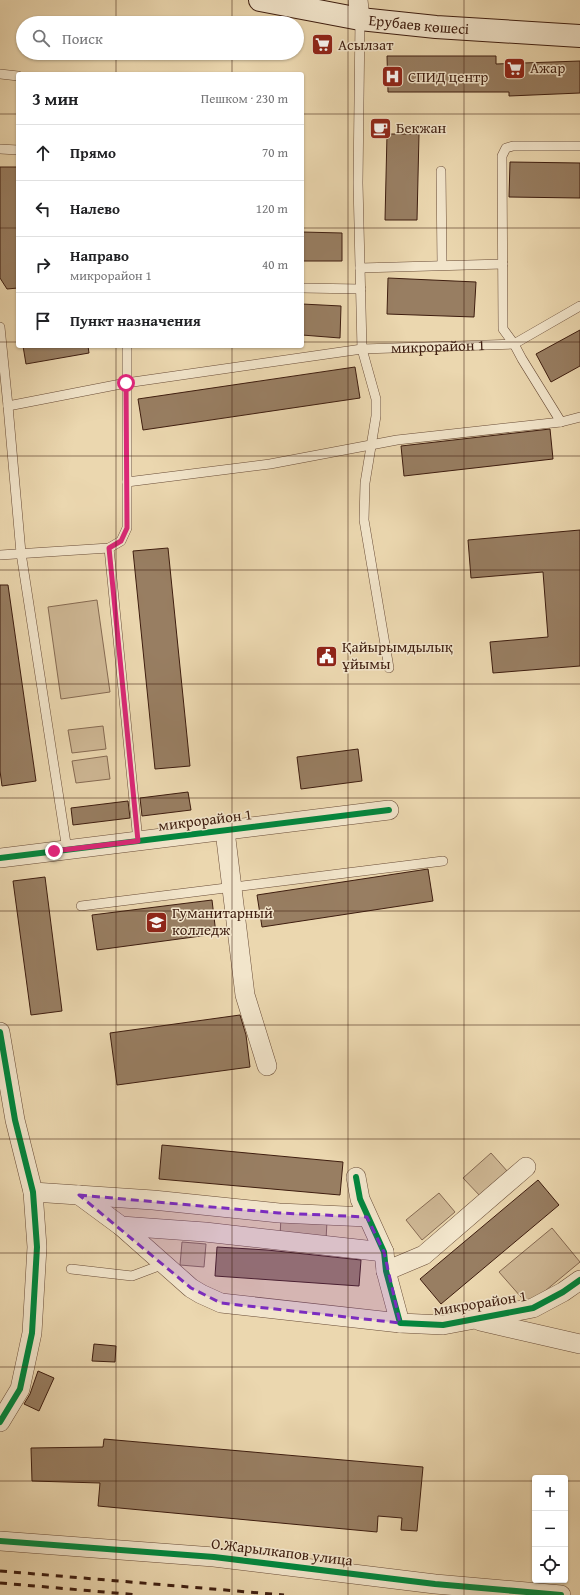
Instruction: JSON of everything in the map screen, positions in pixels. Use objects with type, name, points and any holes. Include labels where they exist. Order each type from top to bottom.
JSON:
[{"type":"main road","name":"Ерубаев көшесі","points":[[260,0],[359,9],[436,27],[580,36]]},
{"type":"street","name":"микрорайон 1","points":[[0,858],[389,810]]},
{"type":"street","points":[[225,831],[245,995],[267,1066]]},
{"type":"street","points":[[0,1032],[15,1120],[33,1192],[37,1247],[32,1333],[20,1389],[0,1422]]},
{"type":"street","points":[[79,1195],[121,1226],[205,1232],[385,1262],[424,1255],[526,1167]]},
{"type":"street","points":[[356,1178],[360,1199],[385,1262],[400,1323]]},
{"type":"street","points":[[33,1192],[153,1200],[279,1213],[367,1217]]},
{"type":"street","name":"микрорайон 1","points":[[121,1226],[192,1288],[221,1303],[400,1323],[443,1325],[533,1308],[563,1292],[580,1280]]},
{"type":"street","points":[[474,1319],[580,1344]]},
{"type":"street","name":"О.Жарылкапов улица","points":[[0,1541],[214,1557],[435,1584],[561,1595]]},
{"type":"lane","points":[[359,9],[358,183],[362,349],[376,399],[373,445],[365,483],[364,520],[389,668]]},
{"type":"lane","points":[[0,74],[16,76]]},
{"type":"lane","points":[[562,422],[514,344],[503,329],[502,156],[506,148],[513,146],[580,146]]},
{"type":"lane","points":[[0,149],[16,150]]},
{"type":"lane","points":[[442,171],[442,266]]},
{"type":"lane","points":[[360,268],[503,264]]},
{"type":"lane","points":[[304,288],[361,289]]},
{"type":"lane","points":[[514,344],[580,306]]},
{"type":"lane","points":[[0,327],[21,553],[67,850]]},
{"type":"lane","name":"микрорайон 1","points":[[8,406],[126,383],[362,349],[514,344]]},
{"type":"lane","points":[[0,555],[109,548],[121,541],[127,528],[126,348]]},
{"type":"lane","points":[[127,482],[270,464],[397,440],[562,422],[580,417]]},
{"type":"lane","points":[[109,548],[138,841]]},
{"type":"lane","points":[[81,906],[443,861]]},
{"type":"lane","points":[[71,1270],[132,1276],[164,1264]]},
{"type":"highlighted area","points":[[79,1195],[279,1213],[367,1217],[384,1252],[400,1323],[221,1303],[191,1288]]},
{"type":"shaded area","points":[[97,600],[110,692],[61,699],[48,607]]},
{"type":"shaded area","points":[[103,726],[106,749],[72,753],[68,730]]},
{"type":"shaded area","points":[[107,756],[110,779],[76,783],[72,761]]},
{"type":"shaded area","points":[[491,1153],[508,1172],[481,1197],[463,1178]]},
{"type":"shaded area","points":[[439,1193],[455,1212],[422,1240],[406,1220]]},
{"type":"shaded area","points":[[281,1217],[327,1221],[326,1240],[280,1237]]},
{"type":"shaded area","points":[[552,1228],[580,1262],[528,1305],[499,1272]]},
{"type":"shaded area","points":[[182,1242],[206,1244],[204,1267],[180,1265]]},
{"type":"building","points":[[387,56],[496,56],[496,64],[580,61],[580,93],[509,96],[509,92],[388,92]]},
{"type":"building","points":[[387,134],[419,134],[417,220],[385,220]]},
{"type":"building","points":[[510,162],[580,163],[580,198],[509,197]]},
{"type":"building","points":[[0,167],[16,167],[16,288],[7,289],[0,278]]},
{"type":"building","points":[[304,232],[342,233],[342,261],[304,261]]},
{"type":"building","points":[[388,278],[476,282],[474,317],[387,314]]},
{"type":"building","points":[[304,304],[341,306],[340,338],[304,335]]},
{"type":"building","points":[[580,330],[580,366],[551,382],[536,354]]},
{"type":"building","points":[[23,348],[88,348],[89,353],[26,364]]},
{"type":"building","points":[[355,367],[360,398],[143,430],[138,399]]},
{"type":"building","points":[[550,429],[553,459],[404,476],[401,446]]},
{"type":"building","points":[[580,530],[580,666],[493,673],[490,642],[548,637],[543,572],[471,578],[468,540]]},
{"type":"building","points":[[168,548],[190,766],[155,769],[133,551]]},
{"type":"building","points":[[0,585],[8,585],[36,781],[2,786],[0,771]]},
{"type":"building","points":[[358,749],[362,781],[301,789],[297,757]]},
{"type":"building","points":[[188,792],[191,810],[142,816],[140,798]]},
{"type":"building","points":[[128,801],[130,818],[73,825],[71,808]]},
{"type":"building","points":[[428,869],[433,901],[262,927],[257,895]]},
{"type":"building","points":[[45,877],[62,1011],[31,1015],[13,881]]},
{"type":"building","name":"Гуманитарный колледж","points":[[212,900],[216,934],[97,950],[92,915]]},
{"type":"building","points":[[240,1015],[246,1035],[250,1067],[117,1085],[110,1033]]},
{"type":"building","points":[[162,1145],[343,1162],[340,1195],[159,1179]]},
{"type":"building","points":[[538,1180],[559,1205],[441,1304],[420,1279]]},
{"type":"building","points":[[217,1247],[267,1250],[361,1260],[359,1286],[215,1276]]},
{"type":"building","points":[[94,1344],[116,1346],[115,1362],[92,1361]]},
{"type":"building","points":[[38,1371],[54,1378],[39,1411],[24,1404],[30,1394]]},
{"type":"building","points":[[104,1439],[423,1467],[417,1531],[401,1530],[402,1518],[378,1516],[377,1532],[98,1506],[100,1483],[32,1481],[31,1448],[103,1447]]},
{"type":"railway","points":[[0,1571],[284,1595]]},
{"type":"railway","points":[[0,1583],[139,1595]]},
{"type":"cycle path","points":[[0,858],[389,810]]},
{"type":"cycle path","points":[[0,1032],[15,1120],[33,1192],[37,1247],[32,1333],[20,1389],[0,1422]]},
{"type":"cycle path","points":[[356,1177],[360,1199],[384,1252],[386,1271],[400,1323],[443,1325],[533,1308],[563,1292],[580,1280]]},
{"type":"cycle path","points":[[0,1541],[214,1557],[435,1584],[561,1595]]},
{"type":"place","name":"Асылзат","points":[[323,45]]},
{"type":"place","name":"Ажар","points":[[514,68]]},
{"type":"place","name":"СПИД центр","points":[[393,77]]},
{"type":"place","name":"Бекжан","points":[[381,128]]},
{"type":"place","name":"Қайырымдылық ұйымы","points":[[326,656]]},
{"type":"place","name":"Гуманитарный колледж","points":[[156,922]]},
{"type":"route","points":[[54,851],[138,841],[109,548],[121,541],[127,528],[126,383]]}]
